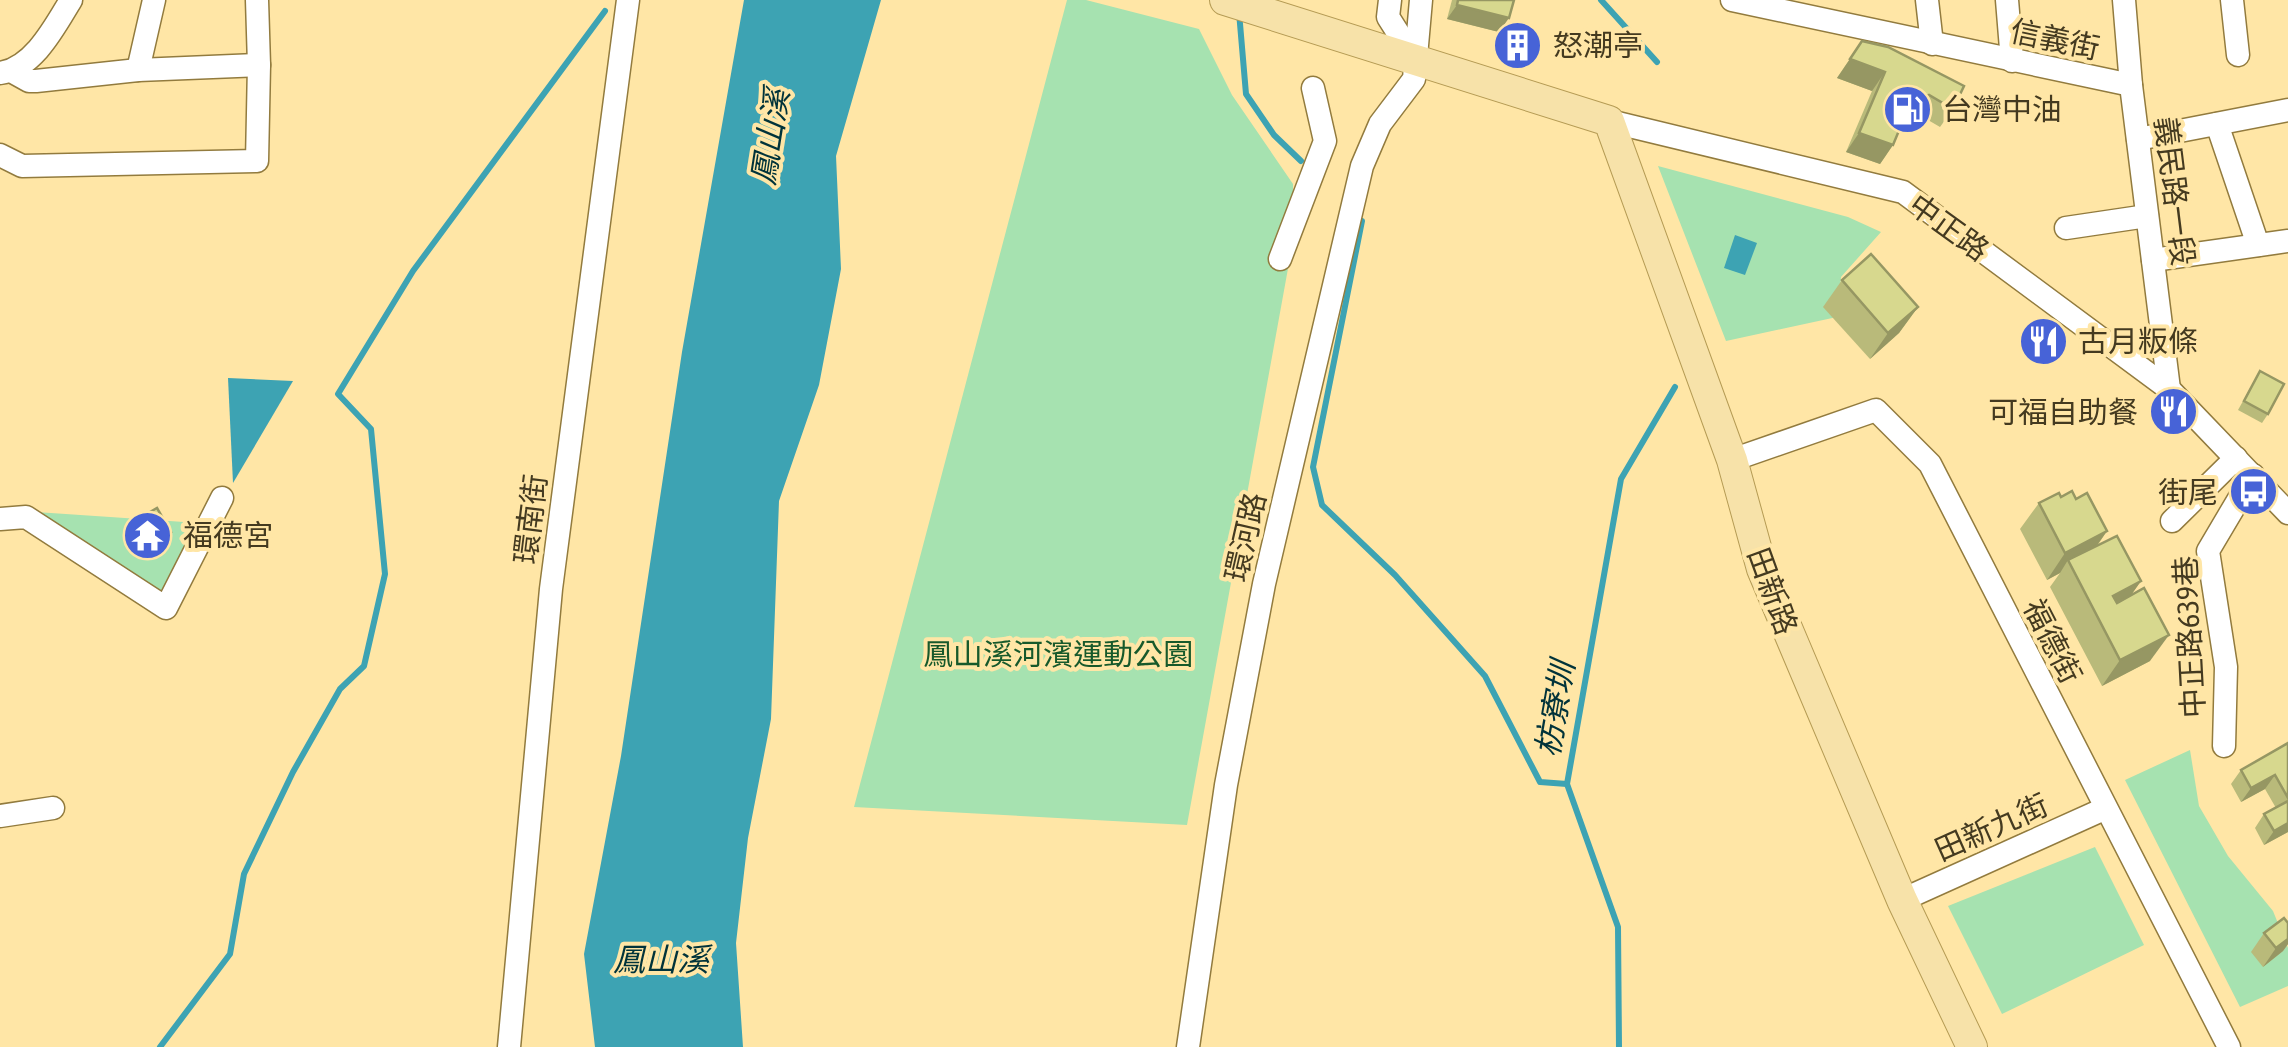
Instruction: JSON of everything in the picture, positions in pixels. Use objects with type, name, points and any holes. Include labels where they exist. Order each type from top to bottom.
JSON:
[{"type":"main road","name":"中正路","points":[[1225,0],[1609,121]]},
{"type":"main road","name":"田新路","points":[[1609,121],[1732,460],[1762,568],[1902,900],[1972,1047]]},
{"type":"street","points":[[5,72],[44,44],[71,0]]},
{"type":"street","points":[[138,70],[154,0]]},
{"type":"street","points":[[0,155],[22,166],[257,161],[256,0]]},
{"type":"street","name":"環南街","points":[[509,1047],[551,589],[628,0]]},
{"type":"street","points":[[1390,0],[1388,17],[1414,58]]},
{"type":"street","name":"環河路","points":[[1188,1047],[1226,785],[1264,584],[1362,166],[1380,124],[1414,78],[1421,0]]},
{"type":"street","name":"信義街","points":[[1732,0],[2131,85]]},
{"type":"street","points":[[1927,0],[1932,44]]},
{"type":"street","points":[[2007,0],[2012,60]]},
{"type":"street","name":"義民路一段","points":[[2124,0],[2169,389]]},
{"type":"street","points":[[2232,0],[2238,55]]},
{"type":"street","points":[[5,72],[28,81],[138,70],[259,65]]},
{"type":"street","points":[[1280,259],[1325,140],[1313,88]]},
{"type":"street","points":[[2138,139],[2288,110]]},
{"type":"street","name":"中正路","points":[[1609,121],[1903,192],[2169,389],[2288,514]]},
{"type":"street","points":[[2217,124],[2258,245]]},
{"type":"street","points":[[1325,140],[1362,166]]},
{"type":"street","points":[[2066,228],[2148,216]]},
{"type":"street","points":[[2153,260],[2288,240]]},
{"type":"street","name":"福德街","points":[[1732,460],[1876,410],[1930,464],[2229,1047]]},
{"type":"street","points":[[2172,520],[2244,466]]},
{"type":"street","name":"中正路639巷","points":[[2224,746],[2226,667],[2208,551],[2244,466]]},
{"type":"street","points":[[0,519],[26,517],[166,608],[222,498]]},
{"type":"street","points":[[0,816],[53,808]]},
{"type":"street","name":"田新九街","points":[[1902,900],[2104,809]]},
{"type":"green space","name":"鳳山溪河濱運動公園","points":[[1067,0],[1086,0],[1199,29],[1232,95],[1293,184],[1293,241],[1187,825],[854,807]]},
{"type":"green space","points":[[1658,166],[1848,217],[1881,232],[1841,277],[1837,317],[1726,341]]},
{"type":"green space","points":[[36,512],[199,523],[163,598]]},
{"type":"green space","points":[[2190,750],[2199,806],[2228,856],[2273,911],[2288,948],[2288,986],[2240,1007],[2125,780]]},
{"type":"green space","points":[[2095,847],[2144,945],[2002,1014],[1948,906]]},
{"type":"water","name":"鳳山溪","points":[[744,0],[881,0],[836,156],[841,269],[819,385],[779,501],[771,719],[748,838],[736,943],[743,1047],[595,1047],[584,954],[621,756],[682,352]]},
{"type":"water","points":[[1735,235],[1757,243],[1745,275],[1724,268]]},
{"type":"water","points":[[228,378],[293,381],[233,483]]},
{"type":"building","points":[[1458,0],[1514,0],[1509,18],[1457,5]]},
{"type":"building","points":[[1522,32],[1528,41],[1521,47],[1514,39]]},
{"type":"building","points":[[1862,41],[1888,47],[1964,86],[1953,109],[1929,95],[1910,104],[1893,145],[1859,133],[1885,72],[1850,59]]},
{"type":"building","points":[[1871,254],[1918,307],[1888,333],[1842,280]]},
{"type":"building","points":[[2260,371],[2284,384],[2268,414],[2244,401]]},
{"type":"building","points":[[2072,491],[2076,499],[2087,493],[2107,531],[2065,553],[2039,503]]},
{"type":"building","points":[[157,508],[171,532],[153,543],[138,519]]},
{"type":"building","points":[[2117,536],[2141,581],[2113,596],[2117,603],[2144,588],[2169,635],[2120,660],[2068,560]]},
{"type":"building","points":[[2288,743],[2288,798],[2275,775],[2251,788],[2241,770]]},
{"type":"building","points":[[2288,801],[2288,823],[2274,831],[2264,814]]},
{"type":"building","points":[[2284,918],[2288,939],[2276,948],[2264,933]]},
{"type":"waterway","name":"枋寮圳","points":[[1601,0],[1657,62]]},
{"type":"waterway","points":[[160,1047],[230,954],[244,874],[293,772],[340,689],[364,666],[385,574],[371,429],[338,394],[413,271],[605,11]]},
{"type":"waterway","points":[[1239,12],[1246,94],[1274,135],[1301,161]]},
{"type":"waterway","points":[[1362,221],[1313,467],[1322,505],[1395,575],[1485,676],[1540,782],[1567,784]]},
{"type":"waterway","name":"枋寮圳","points":[[1619,1047],[1618,927],[1567,784],[1621,479],[1675,387]]},
{"type":"place","name":"怒潮亭","points":[[1518,45]]},
{"type":"place","name":"台灣中油","points":[[1907,109]]},
{"type":"place","name":"古月粄條","points":[[2043,341]]},
{"type":"place","name":"可福自助餐","points":[[2173,412]]},
{"type":"place","name":"街尾","points":[[2253,492]]},
{"type":"place","name":"福德宮","points":[[148,535]]}]
